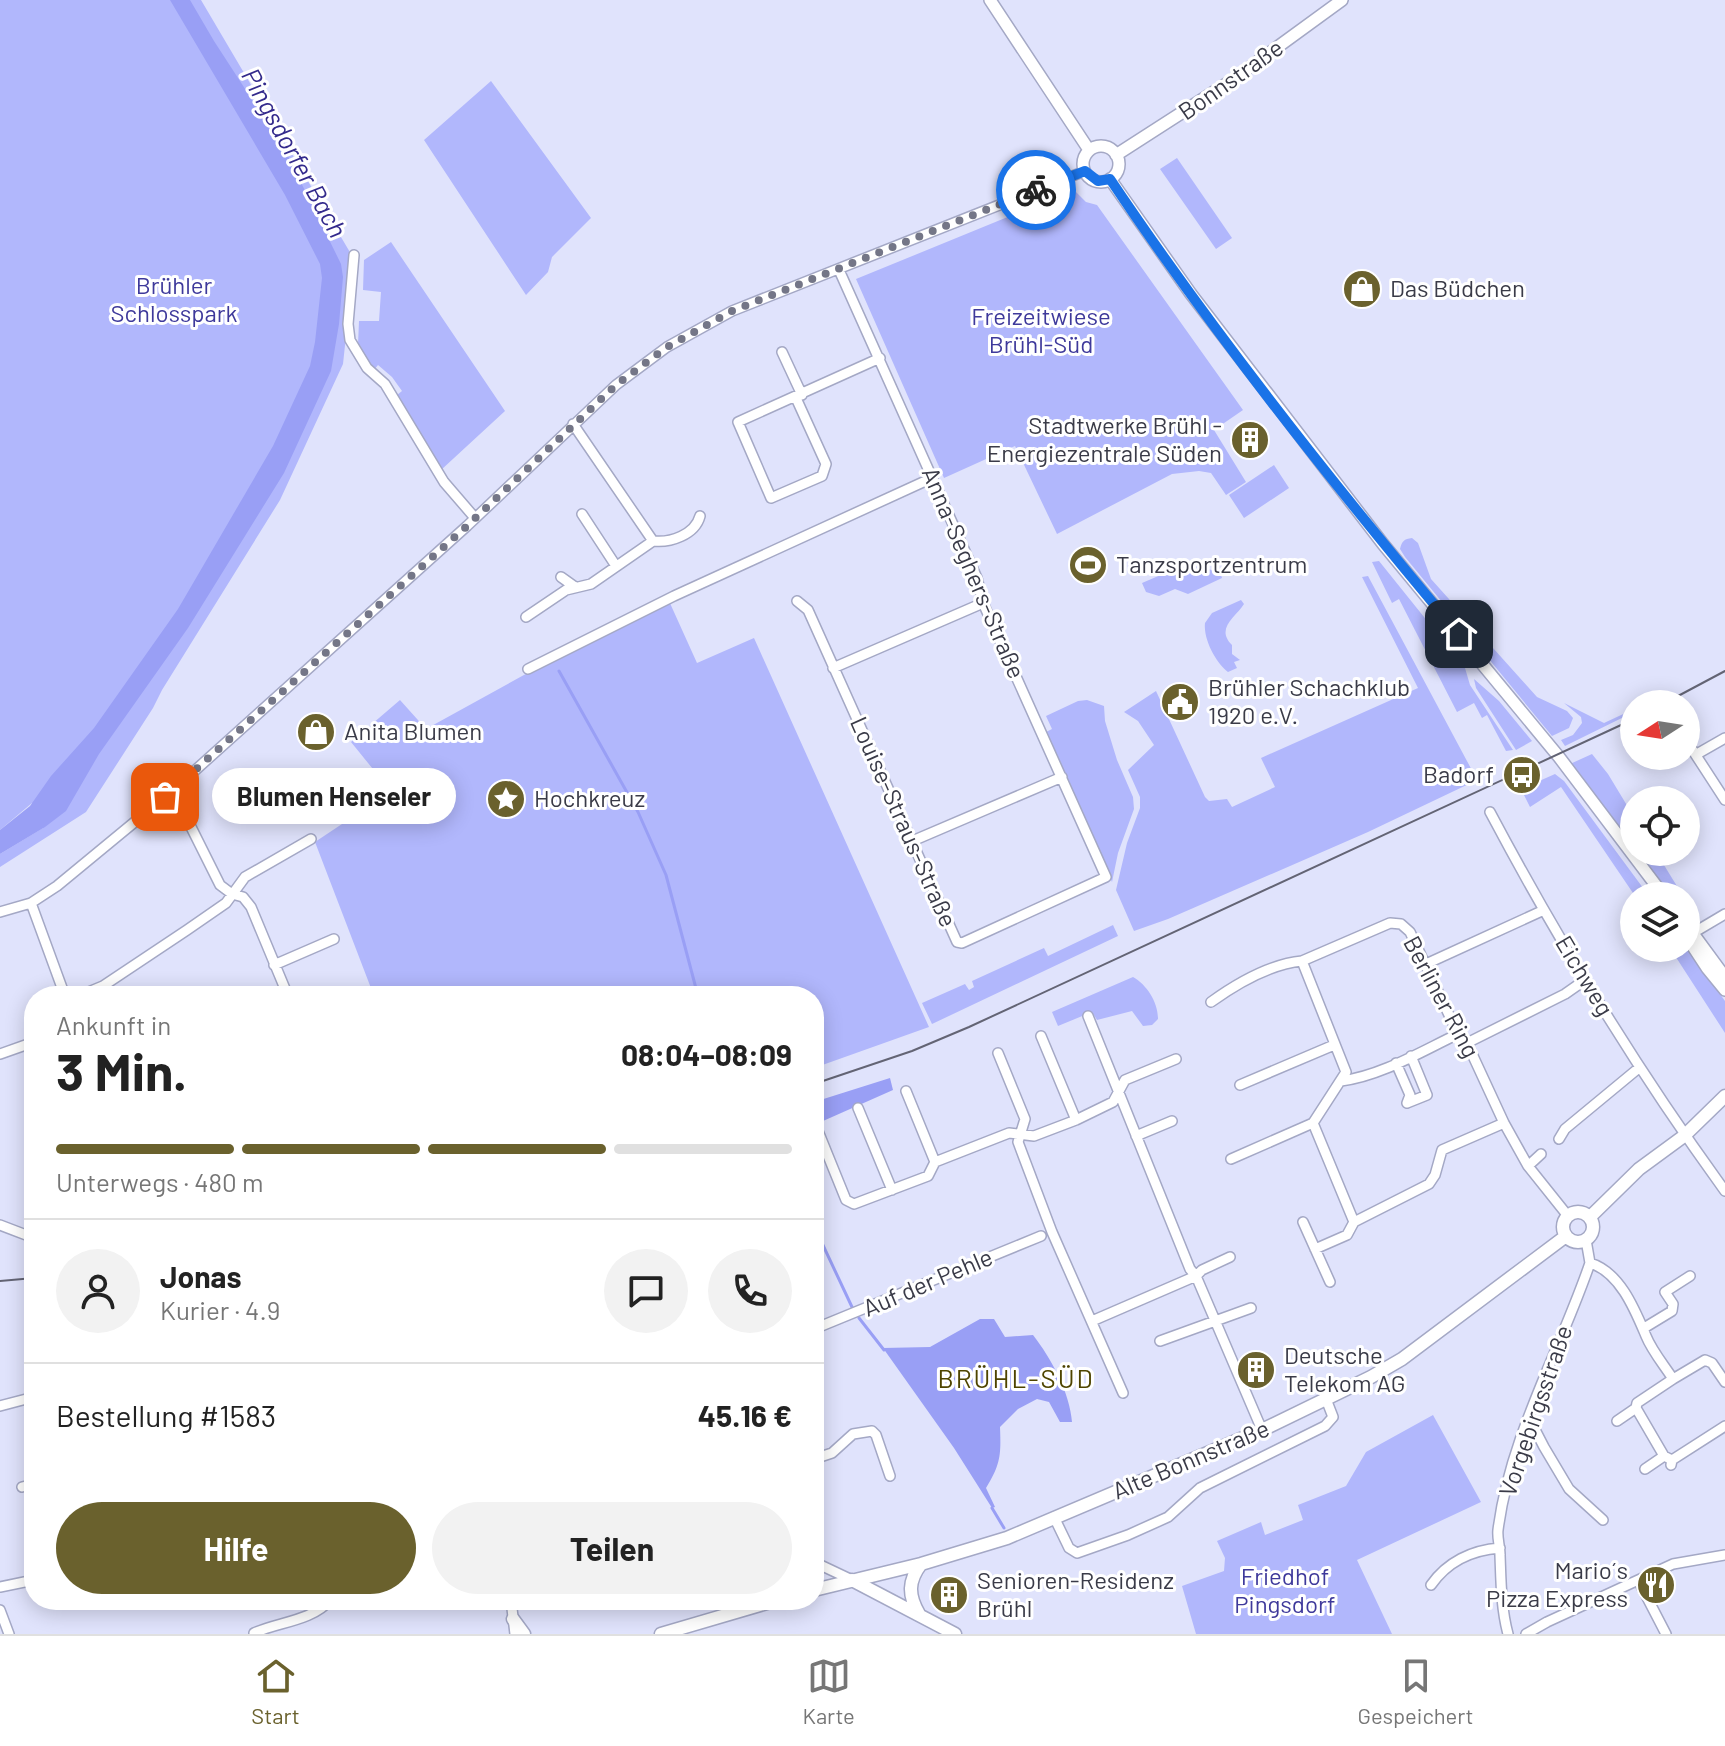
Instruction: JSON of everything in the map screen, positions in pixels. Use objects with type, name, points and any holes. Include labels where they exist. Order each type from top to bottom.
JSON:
[{"type":"main road","points":[[1590,1217],[1639,1169],[1684,1136],[1725,1096]]},
{"type":"main road","points":[[1578,1211],[1590,1217],[1593,1230],[1586,1240],[1573,1241],[1566,1236],[1563,1224],[1568,1216],[1578,1211]]},
{"type":"main road","name":"Alte Bonnstraße","points":[[824,1587],[921,1564],[1007,1538],[1262,1430],[1402,1359],[1566,1236]]},
{"type":"main road","points":[[919,1614],[910,1592],[914,1574],[921,1564]]},
{"type":"main road","points":[[852,1580],[955,1634]]},
{"type":"main road","points":[[661,1634],[743,1610]]},
{"type":"main road","points":[[508,1634],[513,1619]]},
{"type":"main road","points":[[513,1619],[524,1634]]},
{"type":"street","points":[[990,0],[1089,150]]},
{"type":"street","name":"Bonnstraße","points":[[1116,155],[1231,81],[1342,0]]},
{"type":"street","points":[[1104,146],[1116,155],[1117,171],[1110,179],[1098,181],[1085,171],[1084,160],[1089,150],[1104,146]]},
{"type":"street","points":[[0,912],[31,903],[57,886],[171,792],[475,518],[628,374],[698,327],[732,311],[1085,171]]},
{"type":"street","points":[[1110,179],[1191,294],[1373,532],[1559,757],[1652,882]]},
{"type":"street","points":[[354,255],[348,324],[350,340],[367,368],[385,384],[444,482],[475,518]]},
{"type":"street","name":"Anna-Seghers-Straße","points":[[839,270],[1106,877]]},
{"type":"street","points":[[782,352],[799,396],[826,464],[822,476],[771,498],[738,422],[799,396],[880,358]]},
{"type":"street","points":[[573,424],[653,541]]},
{"type":"street","points":[[528,669],[674,596],[932,478]]},
{"type":"street","points":[[582,514],[616,566]]},
{"type":"street","points":[[526,617],[575,587],[587,586],[653,541],[671,541],[691,531],[700,516]]},
{"type":"street","points":[[561,577],[575,587]]},
{"type":"street","name":"Louise-Straus-Straße","points":[[797,601],[808,610],[957,942],[962,943],[1106,877]]},
{"type":"street","points":[[833,668],[983,603]]},
{"type":"street","points":[[1700,752],[1725,738]]},
{"type":"street","points":[[1700,759],[1725,800]]},
{"type":"street","points":[[910,842],[1062,777]]},
{"type":"street","points":[[171,792],[220,885],[232,894],[243,897],[251,907],[283,986]]},
{"type":"street","name":"Eichweg","points":[[1490,812],[1585,980],[1684,1136],[1725,1191]]},
{"type":"street","points":[[103,986],[226,903],[245,877],[311,839]]},
{"type":"street","points":[[31,903],[61,986]]},
{"type":"street","points":[[1426,964],[1544,910]]},
{"type":"street","points":[[1700,925],[1725,914]]},
{"type":"street","name":"Berliner Ring","points":[[1211,1002],[1228,990],[1288,962],[1302,961],[1390,923],[1401,924],[1410,932],[1458,1034],[1467,1043],[1528,1166],[1568,1216]]},
{"type":"street","points":[[274,965],[334,939]]},
{"type":"street","points":[[1700,946],[1725,977]]},
{"type":"street","points":[[1700,954],[1725,990]]},
{"type":"street","points":[[1231,1159],[1313,1123],[1346,1072],[1302,961]]},
{"type":"street","points":[[1467,1043],[1565,994],[1585,980]]},
{"type":"street","points":[[1088,1016],[1190,1269],[1196,1276],[1262,1430]]},
{"type":"street","points":[[1341,1081],[1354,1080],[1458,1034]]},
{"type":"street","points":[[1041,1036],[1076,1120]]},
{"type":"street","points":[[1240,1085],[1334,1045]]},
{"type":"street","points":[[0,1054],[24,1046]]},
{"type":"street","points":[[998,1053],[1025,1119],[1018,1142],[1052,1232],[1123,1393]]},
{"type":"street","points":[[1396,1063],[1410,1095],[1407,1103],[1427,1095],[1411,1056]]},
{"type":"street","points":[[824,1146],[846,1200],[854,1204],[928,1176],[935,1162],[1009,1133],[1034,1136],[1076,1120],[1113,1102],[1125,1080],[1176,1059]]},
{"type":"street","points":[[1559,1139],[1565,1129],[1640,1067]]},
{"type":"street","points":[[906,1091],[935,1162]]},
{"type":"street","points":[[858,1108],[892,1190]]},
{"type":"street","points":[[1136,1136],[1172,1121]]},
{"type":"street","points":[[1313,1123],[1354,1222]]},
{"type":"street","points":[[1315,1249],[1347,1235],[1354,1222],[1429,1184],[1442,1150],[1504,1123]]},
{"type":"street","points":[[1528,1166],[1541,1154]]},
{"type":"street","points":[[1303,1222],[1330,1282]]},
{"type":"street","points":[[0,1225],[24,1234]]},
{"type":"street","name":"Auf der Pehle","points":[[824,1325],[1041,1236]]},
{"type":"street","points":[[1586,1240],[1590,1263],[1609,1271],[1673,1379]]},
{"type":"street","points":[[1092,1321],[1196,1276],[1230,1257]]},
{"type":"street","name":"Vorgebirgsstraße","points":[[1508,1634],[1501,1594],[1498,1534],[1503,1506],[1529,1418],[1590,1263]]},
{"type":"street","points":[[1644,1328],[1672,1311],[1673,1304],[1665,1292],[1690,1276]]},
{"type":"street","points":[[1160,1341],[1251,1308]]},
{"type":"street","points":[[1617,1421],[1636,1408],[1637,1403],[1705,1360],[1712,1363],[1725,1382]]},
{"type":"street","name":"Alte Bonnstraße","points":[[1054,1517],[1069,1548],[1077,1553],[1128,1535],[1168,1517],[1200,1488],[1325,1426],[1333,1417],[1326,1399]]},
{"type":"street","points":[[0,1406],[24,1400]]},
{"type":"street","points":[[1636,1408],[1669,1460]]},
{"type":"street","points":[[1529,1418],[1569,1489],[1603,1520]]},
{"type":"street","points":[[1645,1469],[1669,1460],[1725,1426]]},
{"type":"street","points":[[824,1456],[832,1453],[853,1434],[872,1431],[890,1476]]},
{"type":"street","points":[[1431,1585],[1442,1569],[1480,1549],[1500,1548]]},
{"type":"street","points":[[1526,1634],[1673,1564],[1725,1555]]},
{"type":"street","points":[[824,1567],[852,1580]]},
{"type":"street","points":[[0,1587],[24,1582]]},
{"type":"street","points":[[1639,1582],[1666,1634]]},
{"type":"street","points":[[0,1610],[9,1634]]},
{"type":"street","points":[[254,1633],[318,1610]]},
{"type":"street","points":[[512,1610],[515,1634]]},
{"type":"green space","name":"Brühler Schlosspark","points":[[0,0],[201,0],[351,254],[343,364],[280,500],[86,812],[0,867],[0,854],[43,828],[32,803],[0,830]]},
{"type":"green space","points":[[491,81],[591,218],[552,257],[548,272],[526,295],[424,140]]},
{"type":"green space","points":[[1177,158],[1232,238],[1216,249],[1160,169]]},
{"type":"green space","name":"Freizeitwiese Brühl-Süd","points":[[1074,190],[1086,202],[1097,205],[1243,410],[1214,430],[1246,482],[1226,495],[1211,473],[1172,474],[1057,534],[1015,446],[944,478],[856,279]]},
{"type":"green space","points":[[391,242],[505,411],[441,470],[397,395],[402,391],[378,365],[372,369],[358,345],[359,321],[379,321],[381,292],[363,290],[364,260]]},
{"type":"green space","points":[[1274,465],[1289,488],[1244,518],[1229,495]]},
{"type":"green space","points":[[1412,538],[1418,543],[1431,579],[1537,697],[1567,711],[1573,718],[1569,728],[1552,736],[1405,557],[1401,546]]},
{"type":"green space","points":[[1379,561],[1465,668],[1470,685],[1513,750],[1506,751],[1487,715],[1482,718],[1474,703],[1457,712],[1399,599],[1392,603],[1372,562]]},
{"type":"green space","points":[[1191,565],[1220,572],[1222,578],[1188,594],[1175,589],[1159,596],[1146,592],[1142,583]]},
{"type":"green space","points":[[1368,576],[1475,776],[1473,782],[1368,832],[1134,931],[1116,890],[1127,843],[1140,808],[1140,797],[1128,770],[1154,745],[1138,721],[1124,712],[1156,691],[1209,801],[1227,799],[1232,807],[1275,787],[1261,758],[1418,688],[1362,577]]},
{"type":"green space","points":[[1241,600],[1244,604],[1226,628],[1232,654],[1240,660],[1234,662],[1237,668],[1228,672],[1212,652],[1205,623],[1212,613]]},
{"type":"green space","points":[[669,601],[697,663],[754,638],[929,1027],[824,1064],[824,986],[370,986],[315,842],[384,796],[387,780],[381,779],[351,742],[400,700],[426,729],[553,659]]},
{"type":"green space","points":[[1474,679],[1499,701],[1532,741],[1516,750],[1476,688]]},
{"type":"green space","points":[[1087,700],[1104,706],[1105,721],[1117,760],[1133,797],[1134,809],[1118,853],[1112,882],[1046,732],[1052,729],[1046,716]]},
{"type":"green space","points":[[1564,703],[1604,723],[1620,716],[1620,719],[1565,746],[1561,740],[1573,735],[1582,723],[1581,717]]},
{"type":"green space","points":[[1592,754],[1608,774],[1620,794],[1620,830],[1570,764]]},
{"type":"green space","points":[[1555,774],[1564,781],[1620,857],[1620,866],[1627,866],[1639,882],[1625,882],[1561,787],[1530,807],[1521,789]]},
{"type":"green space","points":[[1648,866],[1665,866],[1674,882],[1660,882]]},
{"type":"green space","points":[[1113,925],[1118,936],[932,1024],[922,1003],[965,984],[969,990],[974,987],[972,981],[1044,948],[1048,956]]},
{"type":"green space","points":[[1679,962],[1697,962],[1725,1001],[1725,1033]]},
{"type":"green space","points":[[1133,977],[1154,1000],[1158,1019],[1152,1025],[1143,1026],[1132,1011],[1097,1020],[1092,1012],[1058,1026],[1052,1012]]},
{"type":"green space","name":"Friedhof Pingsdorf","points":[[1433,1415],[1481,1502],[1357,1560],[1392,1634],[1196,1634],[1182,1586],[1224,1571],[1225,1558],[1217,1541],[1261,1522],[1265,1535],[1303,1520],[1298,1505],[1346,1486],[1366,1452]]},
{"type":"shaded area","points":[[170,0],[190,0],[286,152],[341,264],[343,277],[339,324],[331,371],[284,473],[188,628],[99,754],[66,811],[0,854],[0,830],[30,806],[51,776],[94,728],[178,609],[273,446],[310,366],[315,342],[322,278],[320,264],[285,195]]},
{"type":"shaded area","points":[[890,1078],[893,1090],[824,1121],[824,1099]]},
{"type":"shaded area","points":[[980,1319],[994,1319],[1005,1337],[1033,1335],[1058,1376],[1068,1399],[1072,1422],[1060,1422],[1049,1402],[1037,1399],[1018,1409],[1000,1427],[999,1459],[986,1488],[995,1507],[992,1508],[883,1348],[930,1347]]},
{"type":"waterway","name":"Pingsdorfer Bach","points":[[559,671],[638,812],[666,875],[695,986]]},
{"type":"waterway","name":"Pingsdorfer Bach","points":[[824,1247],[852,1307]]},
{"type":"waterway","name":"Pingsdorfer Bach","points":[[859,1318],[884,1350]]},
{"type":"waterway","name":"Pingsdorfer Bach","points":[[992,1508],[1004,1528]]},
{"type":"tram line","points":[[1689,690],[1725,671]]},
{"type":"tram line","points":[[824,1081],[912,1051],[969,1027],[1620,725]]},
{"type":"tram line","points":[[0,1281],[24,1279]]},
{"type":"way so far","points":[[165,797],[467,526],[616,385],[667,347],[698,327],[732,311],[1036,190]]},
{"type":"place","name":"Das Büdchen","points":[[1362,289]]},
{"type":"place","name":"Stadtwerke Brühl - Energiezentrale Süden","points":[[1250,440]]},
{"type":"place","name":"Tanzsportzentrum","points":[[1088,565]]},
{"type":"place","name":"Brühler Schachklub 1920 e.V.","points":[[1180,702]]},
{"type":"place","name":"Anita Blumen","points":[[316,732]]},
{"type":"place","name":"Badorf","points":[[1522,775]]},
{"type":"place","name":"Blumen Henseler","points":[[165,797]]},
{"type":"place","name":"Hochkreuz","points":[[506,799]]},
{"type":"place","name":"Deutsche Telekom AG","points":[[1256,1370]]},
{"type":"place","name":"Mario´s Pizza Express","points":[[1656,1585]]},
{"type":"place","name":"Senioren-Residenz Brühl","points":[[949,1595]]},
{"type":"district","name":"BRÜHL-SÜD","points":[[1016,1379]]},
{"type":"route","points":[[1036,190],[1085,171],[1098,181],[1110,179],[1191,294],[1383,544],[1459,634]]}]
